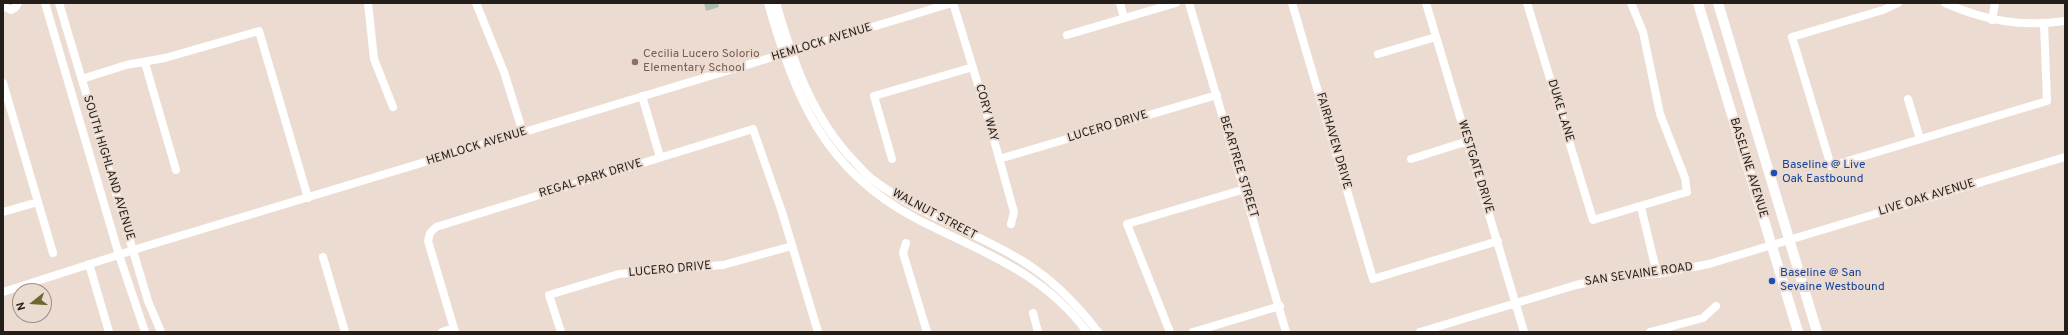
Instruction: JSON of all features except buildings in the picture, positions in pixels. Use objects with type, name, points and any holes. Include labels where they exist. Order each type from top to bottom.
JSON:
[{"type":"main road","name":"BASELINE AVENUE","points":[[1698,3],[1798,332]]},
{"type":"main road","name":"BASELINE AVENUE","points":[[1718,3],[1816,332]]},
{"type":"street","name":"SOUTH HIGHLAND AVENUE","points":[[45,3],[119,255],[145,332]]},
{"type":"street","name":"SOUTH HIGHLAND AVENUE","points":[[59,3],[148,301],[161,332]]},
{"type":"street","points":[[368,3],[374,59],[380,79],[393,107]]},
{"type":"street","points":[[476,3],[504,72],[523,133]]},
{"type":"street","points":[[768,3],[783,54],[795,87],[814,125],[838,158],[875,192],[910,215],[1001,260],[1038,282],[1062,304],[1087,332]]},
{"type":"street","name":"WALNUT STREET","points":[[776,3],[791,52],[807,94],[827,129],[843,150],[871,178],[925,212],[1021,260],[1055,285],[1072,300],[1098,332]]},
{"type":"street","name":"HEMLOCK AVENUE","points":[[3,292],[133,250],[953,3]]},
{"type":"street","name":"CORY WAY","points":[[953,3],[973,67],[1014,212],[1011,224]]},
{"type":"street","points":[[1120,3],[1124,18]]},
{"type":"street","points":[[1067,35],[1176,3]]},
{"type":"street","name":"BEARTREE STREET","points":[[1189,3],[1280,306],[1286,332]]},
{"type":"street","name":"FAIRHAVEN DRIVE","points":[[1292,3],[1373,279],[1498,241]]},
{"type":"street","name":"WESTGATE DRIVE","points":[[1426,3],[1524,332]]},
{"type":"street","name":"DUKE LANE","points":[[1527,3],[1593,220],[1641,206]]},
{"type":"street","points":[[1631,3],[1643,32],[1656,100],[1685,178],[1687,192],[1641,206],[1657,274]]},
{"type":"street","points":[[1898,3],[1883,10],[1792,37],[1831,166],[2047,101],[2044,24]]},
{"type":"street","points":[[1945,3],[1967,13],[1992,20],[2044,24],[2065,21]]},
{"type":"street","points":[[1992,20],[1995,3]]},
{"type":"street","points":[[3,7],[11,10],[19,4]]},
{"type":"street","points":[[82,79],[126,65],[145,63],[259,31],[308,198]]},
{"type":"street","points":[[1378,54],[1436,37]]},
{"type":"street","points":[[145,63],[176,170]]},
{"type":"street","points":[[892,158],[874,96],[973,67]]},
{"type":"street","points":[[3,83],[53,253]]},
{"type":"street","name":"LUCERO DRIVE","points":[[999,159],[1217,95]]},
{"type":"street","points":[[642,96],[660,157]]},
{"type":"street","points":[[1908,99],[1920,139]]},
{"type":"street","name":"REGAL PARK DRIVE","points":[[455,330],[428,241],[430,233],[436,228],[660,157],[754,129],[792,246]]},
{"type":"street","points":[[1411,159],[1468,141]]},
{"type":"street","name":"LIVE OAK AVENUE","points":[[1788,239],[2065,157]]},
{"type":"street","points":[[1170,332],[1127,224],[1245,189]]},
{"type":"street","points":[[3,212],[38,202]]},
{"type":"street","name":"SAN SEVAINE ROAD","points":[[1420,332],[1576,285],[1613,277],[1657,274],[1709,264],[1788,239]]},
{"type":"street","points":[[906,243],[903,253],[927,332]]},
{"type":"street","points":[[792,246],[818,332]]},
{"type":"street","name":"LUCERO DRIVE","points":[[561,332],[549,295],[619,274],[723,265],[792,246]]},
{"type":"street","points":[[322,257],[345,332]]},
{"type":"street","points":[[89,264],[109,332]]},
{"type":"street","points":[[1193,332],[1280,306]]},
{"type":"street","points":[[1650,332],[1703,318],[1716,306]]},
{"type":"street","points":[[1033,313],[1038,332]]},
{"type":"street","points":[[442,332],[455,330]]},
{"type":"green space","points":[[704,3],[718,3],[719,7],[706,11]]},
{"type":"place","name":"Cecilia Lucero Solorio Elementary School","points":[[635,62]]},
{"type":"place","name":"Baseline @ Live Oak Eastbound","points":[[1774,173]]},
{"type":"place","name":"Baseline @ San Sevaine Westbound","points":[[1772,281]]}]
